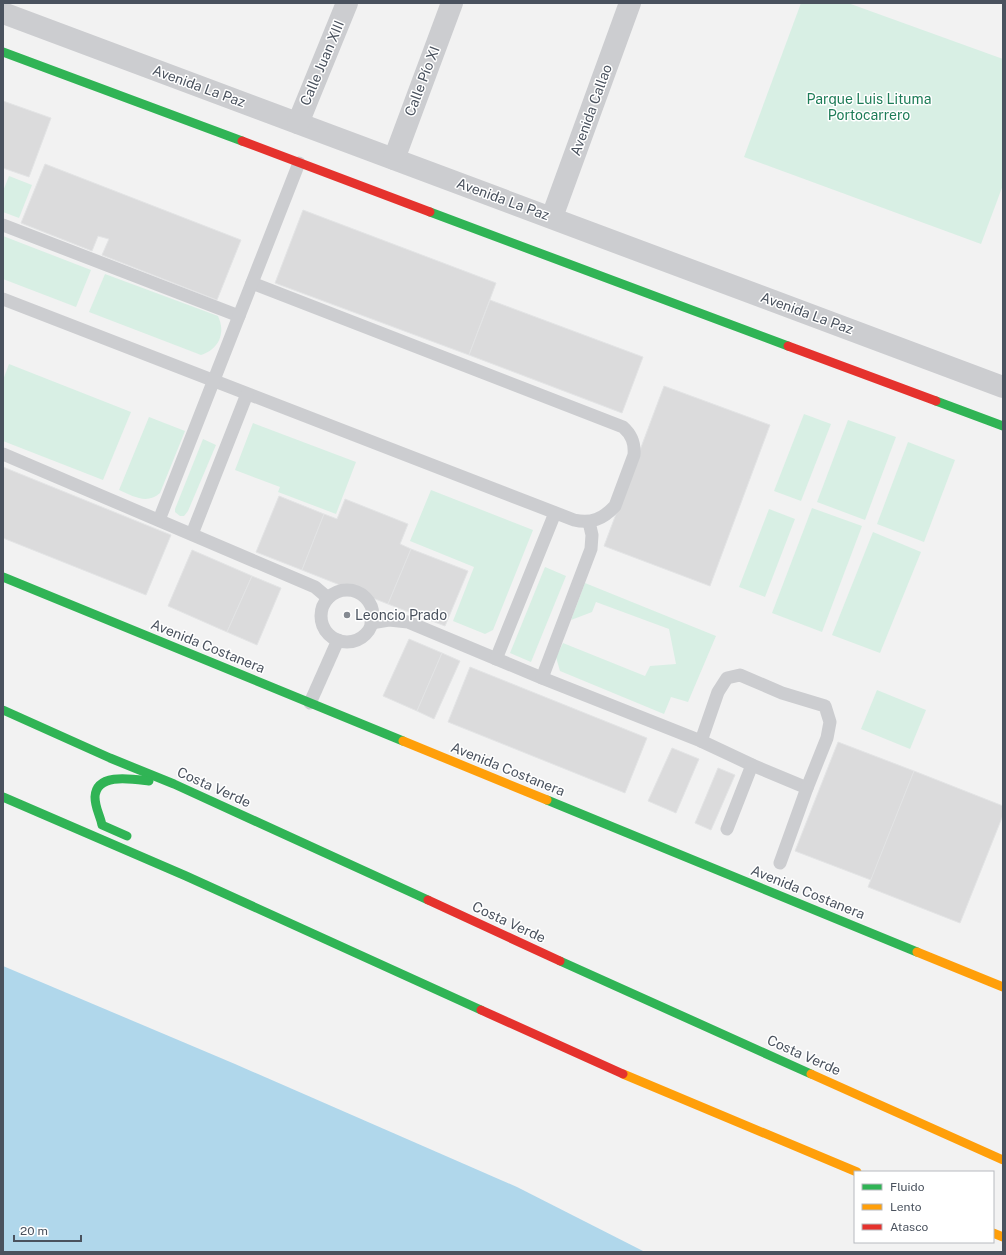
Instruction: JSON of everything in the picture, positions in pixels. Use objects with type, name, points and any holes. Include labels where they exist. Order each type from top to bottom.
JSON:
[{"type":"main road","points":[[3,52],[1003,426]]},
{"type":"main road","name":"Avenida Costanera","points":[[3,577],[1003,987]]},
{"type":"main road","name":"Costa Verde","points":[[3,710],[110,758],[174,784],[569,965],[1003,1160]]},
{"type":"main road","points":[[139,842],[102,825],[96,807],[96,795],[99,787],[107,780],[117,778],[174,784]]},
{"type":"main road","points":[[3,797],[186,876],[636,1079],[855,1171]]},
{"type":"main road","points":[[164,857],[186,876]]},
{"type":"main road","points":[[994,1232],[1003,1237]]},
{"type":"street","name":"Calle Juan XIII","points":[[298,123],[347,3]]},
{"type":"street","name":"Calle Pío XI","points":[[394,158],[452,3]]},
{"type":"street","name":"Avenida Callao","points":[[552,218],[630,3]]},
{"type":"street","name":"Avenida La Paz","points":[[3,13],[1003,387]]},
{"type":"lane","points":[[159,520],[299,163]]},
{"type":"lane","points":[[3,225],[239,316]]},
{"type":"lane","points":[[3,299],[574,520],[589,522],[596,520],[603,517],[615,506],[634,455],[633,439],[629,432],[623,427],[252,283]]},
{"type":"lane","points":[[192,534],[246,394]]},
{"type":"lane","points":[[3,454],[315,588],[328,598]]},
{"type":"lane","points":[[496,659],[555,513]]},
{"type":"lane","points":[[542,678],[591,548],[592,535],[589,522]]},
{"type":"lane","points":[[342,590],[351,590],[360,593],[371,606],[371,623],[368,630],[362,636],[354,640],[338,640],[325,630],[321,623],[323,605],[334,593],[342,590]]},
{"type":"lane","points":[[371,623],[389,620],[408,622],[542,678],[701,741],[752,765],[807,788]]},
{"type":"lane","points":[[310,703],[338,640]]},
{"type":"lane","points":[[701,741],[718,692],[727,678],[740,675],[782,693],[825,706],[830,722],[827,738],[780,863]]},
{"type":"lane","points":[[727,829],[752,765]]},
{"type":"green space","name":"Parque Luis Lituma Portocarrero","points":[[801,3],[848,3],[1003,59],[1003,185],[981,244],[744,157]]},
{"type":"green space","points":[[9,176],[32,185],[19,218],[3,212],[3,191]]},
{"type":"green space","points":[[3,236],[91,270],[76,307],[3,279]]},
{"type":"green space","points":[[105,274],[218,316],[221,334],[216,345],[201,355],[89,312]]},
{"type":"green space","points":[[9,364],[131,412],[103,480],[3,441],[3,380]]},
{"type":"green space","points":[[804,414],[831,424],[801,501],[774,491]]},
{"type":"green space","points":[[149,417],[185,431],[160,493],[155,497],[145,499],[135,497],[119,490]]},
{"type":"green space","points":[[848,420],[896,437],[865,520],[817,502]]},
{"type":"green space","points":[[253,423],[356,462],[336,514],[278,492],[280,487],[235,470]]},
{"type":"green space","points":[[203,439],[216,445],[188,511],[184,516],[180,516],[175,512],[175,509]]},
{"type":"green space","points":[[908,442],[955,460],[924,542],[877,524]]},
{"type":"green space","points":[[431,490],[533,530],[493,630],[485,634],[453,621],[474,567],[410,541]]},
{"type":"green space","points":[[812,508],[862,526],[822,632],[772,613]]},
{"type":"green space","points":[[769,509],[795,519],[765,597],[739,587]]},
{"type":"green space","points":[[873,532],[921,552],[880,653],[832,635]]},
{"type":"green space","points":[[545,567],[566,576],[531,662],[510,653]]},
{"type":"green space","points":[[585,583],[716,636],[688,702],[671,697],[664,714],[560,671],[556,657],[563,643],[645,676],[650,666],[676,664],[669,629],[596,602],[592,612],[571,620]]},
{"type":"green space","points":[[877,690],[926,710],[910,749],[861,729]]},
{"type":"water","points":[[3,966],[235,1064],[517,1187],[645,1252],[3,1252]]},
{"type":"building","points":[[3,101],[51,118],[29,177],[3,168]]},
{"type":"building","points":[[45,164],[241,240],[217,300],[102,255],[109,239],[98,236],[92,251],[21,223]]},
{"type":"building","points":[[303,210],[496,283],[469,355],[275,283]]},
{"type":"building","points":[[490,300],[643,357],[622,413],[469,355]]},
{"type":"building","points":[[664,386],[770,425],[710,586],[604,546]]},
{"type":"building","points":[[3,467],[171,535],[146,595],[3,538]]},
{"type":"building","points":[[279,496],[324,514],[302,570],[256,552]]},
{"type":"building","points":[[345,499],[408,524],[400,544],[411,549],[388,604],[302,570],[324,514],[337,519]]},
{"type":"building","points":[[411,549],[468,571],[445,626],[388,604]]},
{"type":"building","points":[[192,550],[252,576],[227,632],[168,606]]},
{"type":"building","points":[[252,576],[281,588],[257,645],[227,632]]},
{"type":"building","points":[[409,639],[442,653],[417,711],[383,696]]},
{"type":"building","points":[[442,653],[460,661],[434,719],[417,711]]},
{"type":"building","points":[[470,667],[647,738],[625,793],[448,722]]},
{"type":"building","points":[[838,742],[914,771],[871,880],[795,851]]},
{"type":"building","points":[[672,748],[699,759],[676,813],[648,801]]},
{"type":"building","points":[[718,768],[735,775],[711,830],[695,823]]},
{"type":"building","points":[[914,771],[1003,806],[1003,815],[960,923],[868,887]]},
{"type":"traffic: fast","points":[[3,52],[242,141]]},
{"type":"traffic: fast","points":[[430,212],[788,346]]},
{"type":"traffic: fast","points":[[936,401],[1003,426]]},
{"type":"traffic: fast","points":[[3,577],[403,741]]},
{"type":"traffic: fast","points":[[3,710],[110,758],[174,784],[428,900]]},
{"type":"traffic: fast","points":[[127,836],[102,825],[95,801],[97,789],[108,780],[134,779],[149,781]]},
{"type":"traffic: fast","points":[[3,797],[186,876],[481,1010]]},
{"type":"traffic: fast","points":[[547,800],[917,952]]},
{"type":"traffic: fast","points":[[560,961],[811,1074]]},
{"type":"traffic: slow","points":[[403,741],[547,800]]},
{"type":"traffic: slow","points":[[917,952],[1003,987]]},
{"type":"traffic: slow","points":[[623,1074],[855,1171]]},
{"type":"traffic: slow","points":[[811,1074],[1003,1160]]},
{"type":"traffic: slow","points":[[994,1233],[1003,1237]]},
{"type":"traffic: jam","points":[[242,141],[430,212]]},
{"type":"traffic: jam","points":[[788,346],[936,401]]},
{"type":"traffic: jam","points":[[428,900],[560,961]]},
{"type":"traffic: jam","points":[[481,1010],[623,1074]]},
{"type":"place","name":"Leoncio Prado","points":[[347,615]]}]
